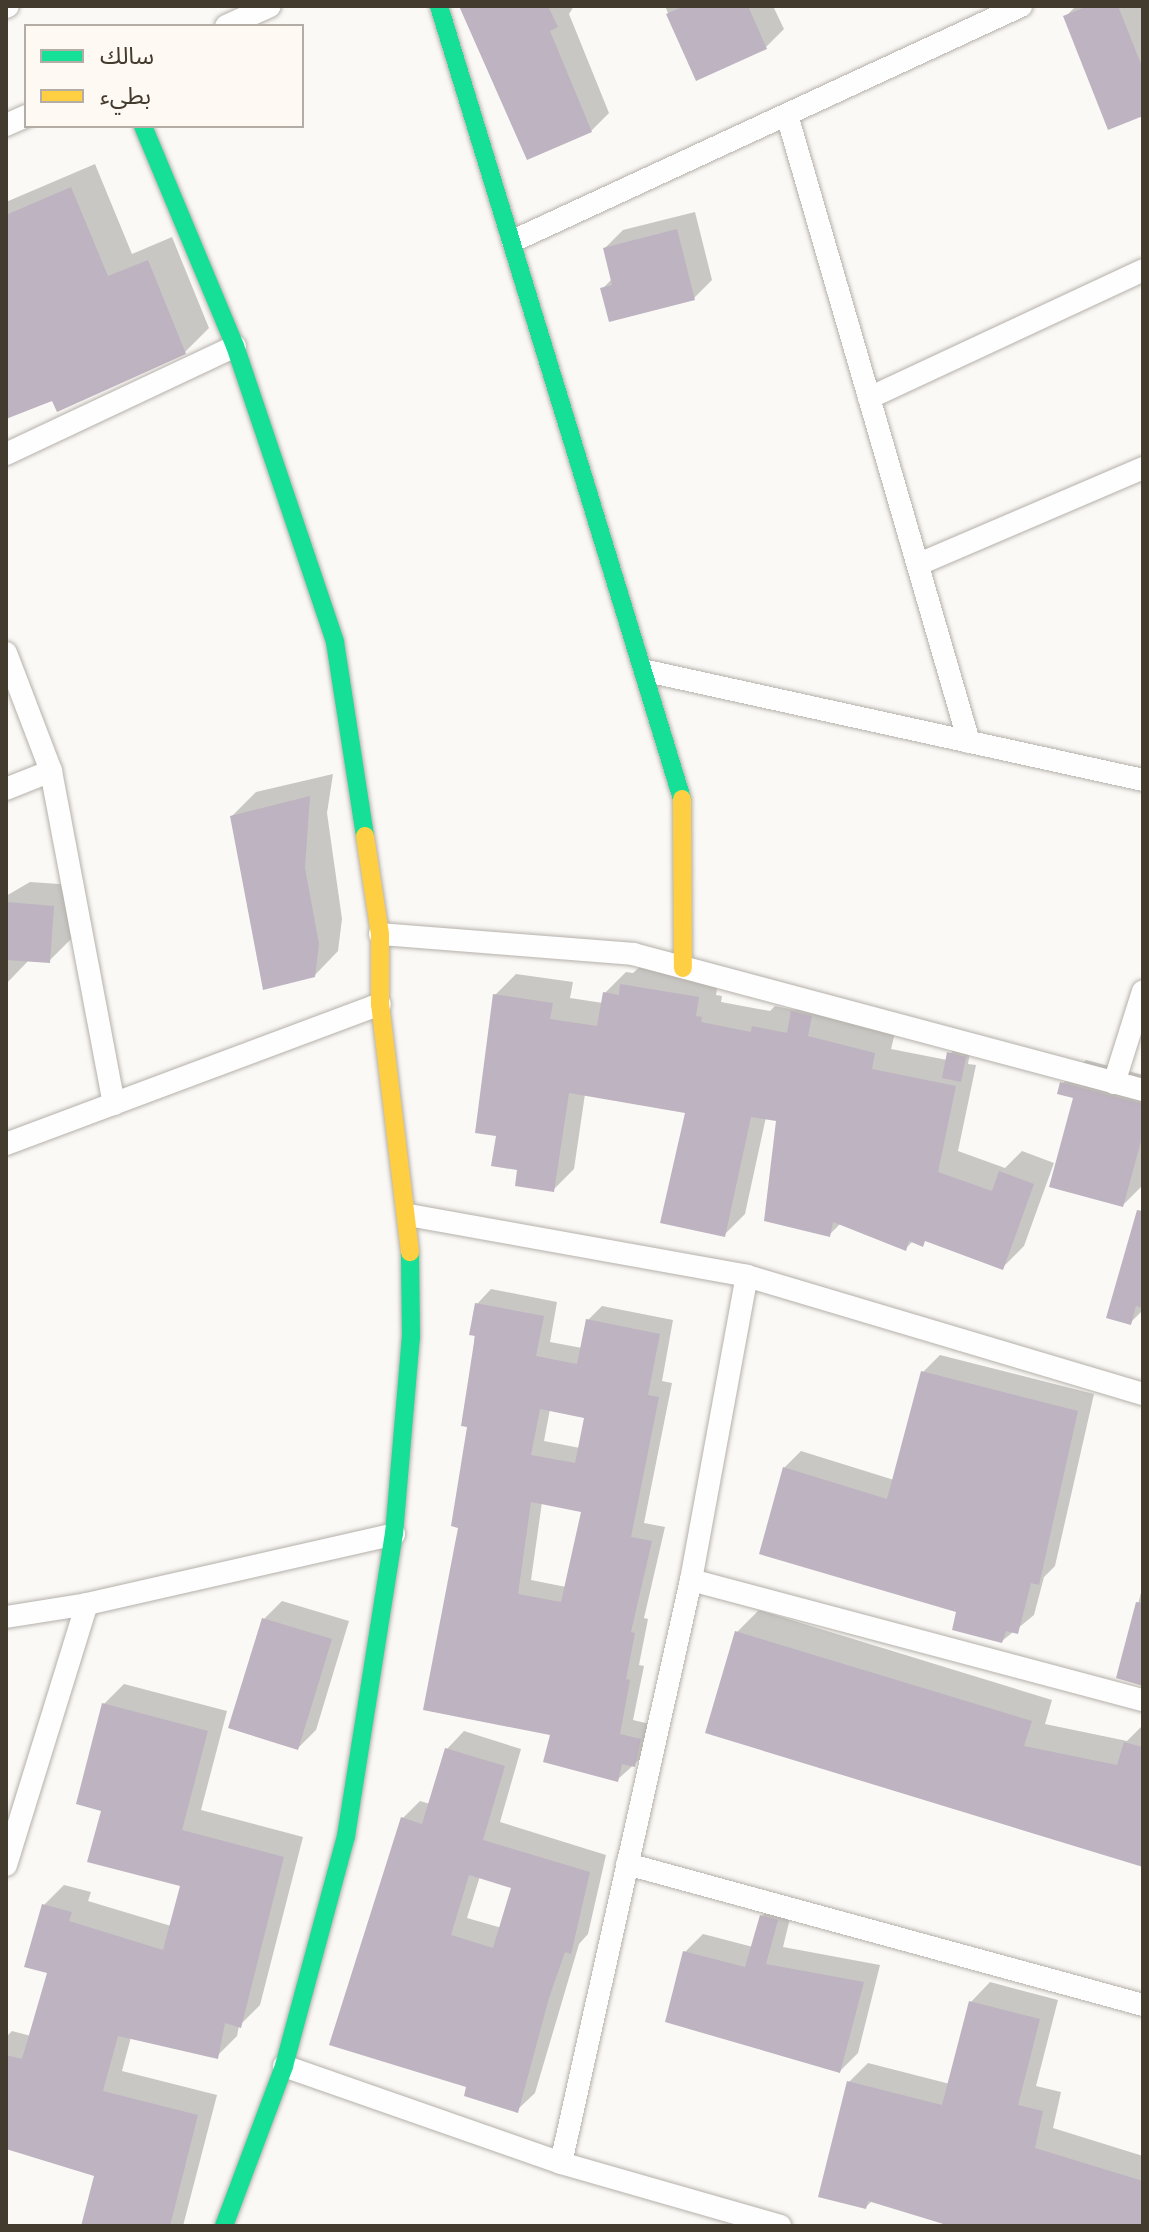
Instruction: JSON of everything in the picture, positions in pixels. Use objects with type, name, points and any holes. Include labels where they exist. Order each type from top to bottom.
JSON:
[{"type":"street","points":[[439,6],[682,785],[683,968]]},
{"type":"street","points":[[513,241],[1021,6]]},
{"type":"street","points":[[230,24],[260,8]]},
{"type":"street","points":[[787,115],[969,742]]},
{"type":"street","points":[[144,128],[235,346],[335,642],[380,934],[380,1004],[409,1215],[411,1337],[394,1534],[346,1836],[284,2066],[224,2226]]},
{"type":"street","points":[[869,398],[1143,270]]},
{"type":"street","points":[[6,454],[235,346]]},
{"type":"street","points":[[919,564],[1143,468]]},
{"type":"street","points":[[6,653],[51,771],[114,1104]]},
{"type":"street","points":[[647,671],[1143,780]]},
{"type":"street","points":[[6,789],[51,771]]},
{"type":"street","points":[[380,934],[633,954],[1143,1090]]},
{"type":"street","points":[[1114,1083],[1143,991]]},
{"type":"street","points":[[6,1144],[380,1004]]},
{"type":"street","points":[[409,1215],[747,1276],[1143,1394]]},
{"type":"street","points":[[561,2163],[691,1580],[747,1276]]},
{"type":"street","points":[[6,1617],[87,1604],[394,1534]]},
{"type":"street","points":[[691,1580],[1143,1700]]},
{"type":"street","points":[[6,1865],[87,1604]]},
{"type":"street","points":[[627,1864],[1143,2005]]},
{"type":"street","points":[[284,2066],[561,2163],[780,2226]]},
{"type":"building","points":[[459,6],[548,6],[558,27],[550,31],[592,132],[527,160]]},
{"type":"building","points":[[685,6],[748,6],[767,49],[696,81],[666,14]]},
{"type":"building","points":[[1088,6],[1118,6],[1143,69],[1143,116],[1108,130],[1063,16]]},
{"type":"building","points":[[71,187],[108,276],[148,260],[186,354],[57,412],[52,401],[6,419],[6,215]]},
{"type":"building","points":[[677,229],[695,300],[609,322],[600,288],[612,285],[603,248]]},
{"type":"building","points":[[310,796],[305,868],[319,944],[315,977],[263,990],[230,816]]},
{"type":"building","points":[[6,902],[54,906],[50,963],[6,960]]},
{"type":"building","points":[[620,984],[699,997],[696,1016],[702,1017],[701,1022],[751,1032],[752,1026],[787,1033],[791,1011],[812,1016],[808,1036],[875,1053],[872,1069],[956,1086],[938,1172],[992,1191],[999,1171],[1034,1184],[1003,1270],[925,1241],[923,1247],[909,1241],[906,1251],[833,1222],[830,1237],[764,1221],[776,1121],[751,1117],[725,1237],[660,1223],[685,1113],[569,1093],[554,1192],[515,1186],[517,1170],[491,1166],[496,1136],[475,1133],[493,994],[553,1003],[550,1019],[597,1026],[603,992],[619,995]]},
{"type":"building","points":[[947,1052],[966,1057],[961,1082],[942,1078]]},
{"type":"building","points":[[1060,1082],[1143,1104],[1143,1134],[1123,1207],[1049,1187],[1073,1098],[1057,1094]]},
{"type":"building","points":[[1137,1210],[1143,1211],[1143,1308],[1136,1306],[1131,1325],[1106,1318]]},
{"type":"building","points":[[475,1303],[544,1316],[536,1356],[577,1364],[586,1319],[660,1334],[648,1395],[659,1397],[631,1537],[652,1541],[631,1632],[635,1633],[626,1679],[630,1680],[620,1734],[641,1739],[635,1767],[622,1764],[618,1782],[543,1762],[550,1735],[423,1710],[458,1528],[451,1526],[467,1427],[461,1426],[475,1336],[469,1335]],"holes":[[[540,1409],[584,1418],[575,1463],[531,1455]],[[531,1502],[581,1512],[561,1602],[518,1594]]]},
{"type":"building","points":[[921,1371],[1078,1411],[1039,1585],[1031,1583],[1018,1634],[1006,1631],[1002,1643],[952,1630],[956,1612],[759,1554],[783,1467],[887,1499]]},
{"type":"building","points":[[1136,1602],[1143,1603],[1143,1686],[1116,1678]]},
{"type":"building","points":[[262,1618],[332,1639],[298,1750],[228,1728]]},
{"type":"building","points":[[735,1631],[1032,1721],[1024,1746],[1117,1765],[1124,1742],[1143,1747],[1143,1867],[705,1733]]},
{"type":"building","points":[[102,1703],[208,1731],[182,1830],[284,1857],[241,2028],[225,2023],[218,2059],[118,2036],[103,2091],[198,2115],[170,2226],[81,2226],[94,2176],[6,2149],[6,2055],[22,2059],[47,1973],[24,1967],[42,1904],[72,1912],[69,1921],[163,1950],[180,1886],[87,1862],[101,1811],[76,1804]]},
{"type":"building","points":[[445,1748],[505,1766],[483,1840],[590,1872],[571,1954],[565,1952],[549,1998],[518,2113],[464,2096],[466,2087],[329,2045],[401,1817],[422,1824]],"holes":[[[469,1875],[511,1888],[493,1948],[451,1935]]]},
{"type":"building","points":[[760,1915],[778,1920],[766,1964],[864,1982],[840,2073],[665,2022],[683,1951],[745,1967]]},
{"type":"building","points":[[969,2001],[1040,2019],[1018,2105],[1043,2111],[1035,2148],[1143,2181],[1143,2226],[950,2226],[868,2201],[866,2209],[818,2197],[847,2081],[942,2105]]},
{"type":"traffic: fast","points":[[439,6],[682,799]]},
{"type":"traffic: fast","points":[[144,128],[235,346],[335,642],[365,836]]},
{"type":"traffic: fast","points":[[224,2226],[284,2066],[346,1836],[394,1534],[411,1337],[410,1252]]},
{"type":"traffic: slow","points":[[682,799],[683,968]]},
{"type":"traffic: slow","points":[[365,836],[380,934],[380,1004],[410,1252]]}]
